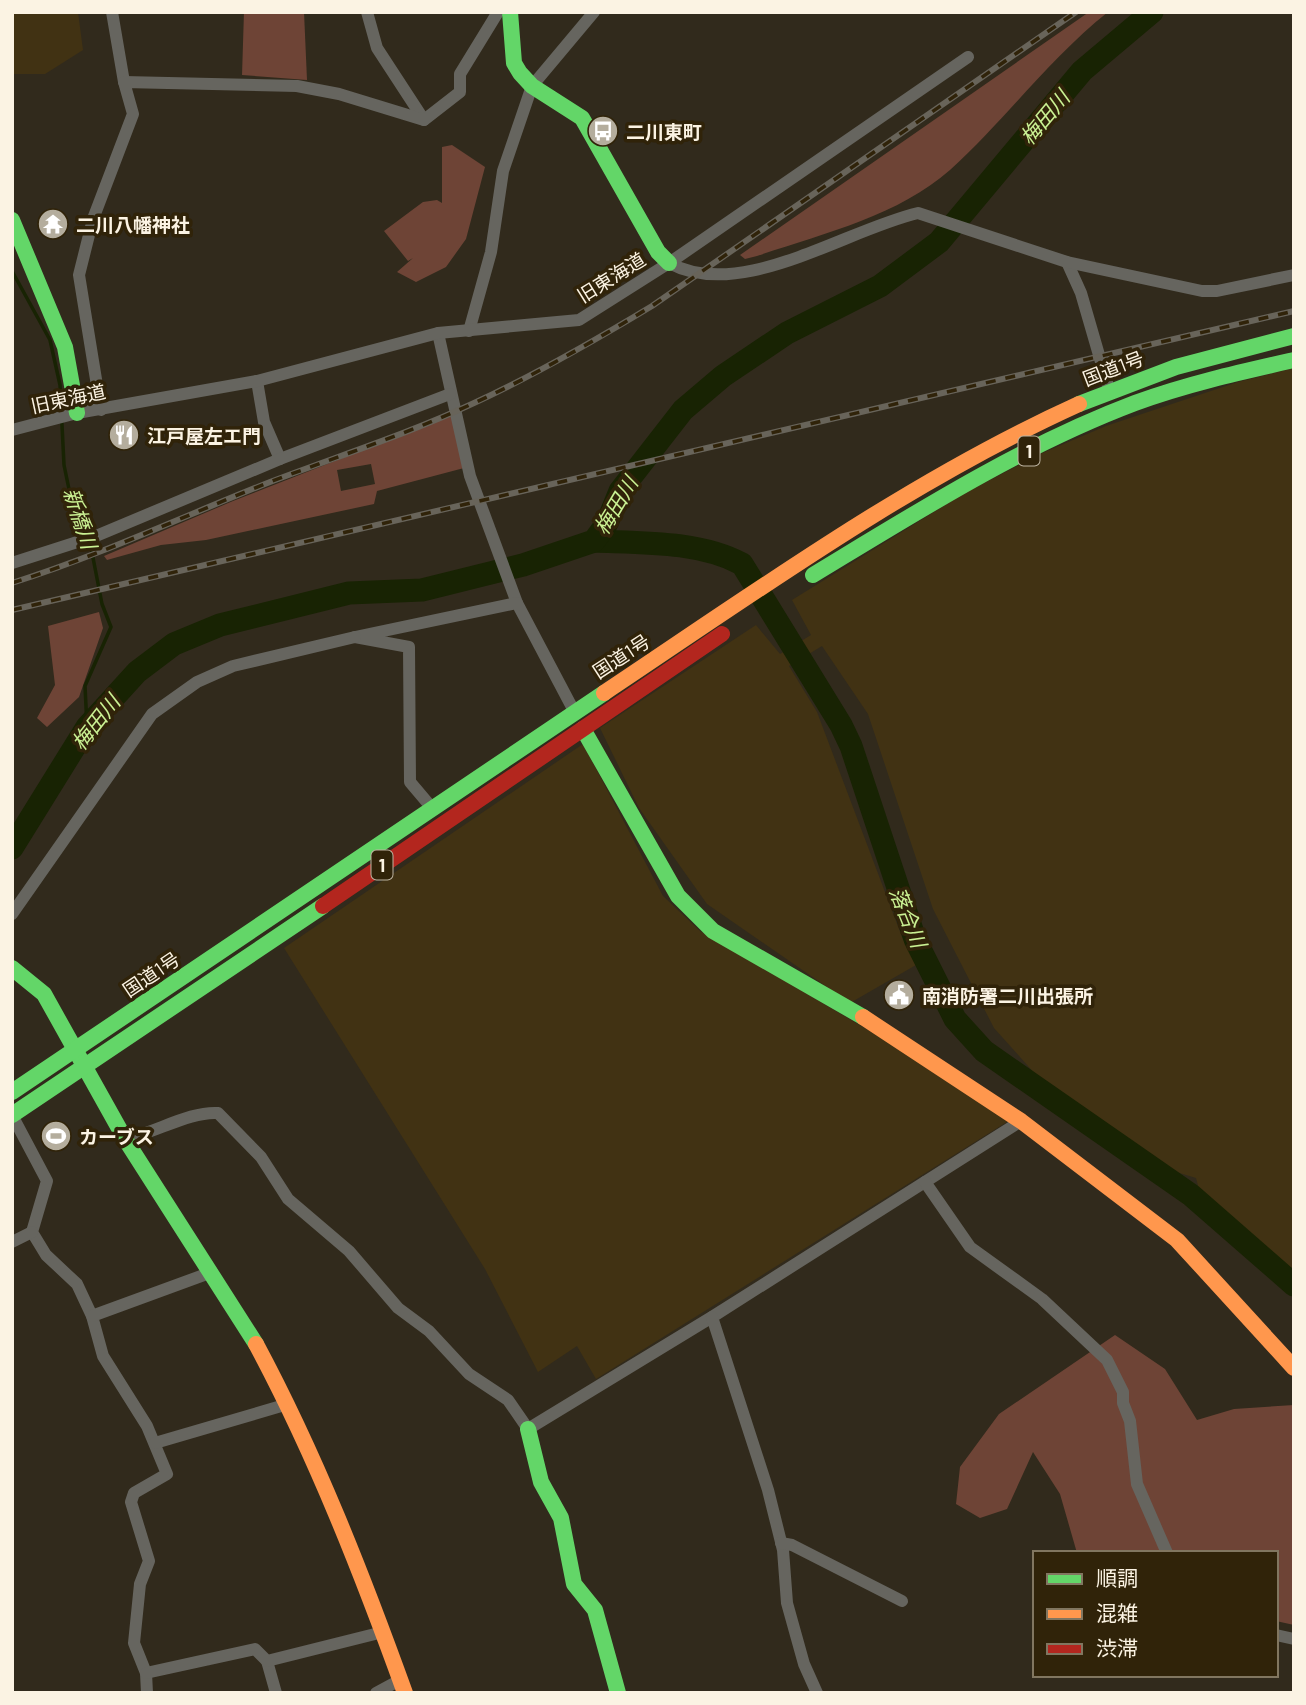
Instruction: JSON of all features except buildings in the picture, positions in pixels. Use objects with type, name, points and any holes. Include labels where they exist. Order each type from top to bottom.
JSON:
[{"type":"main road","points":[[510,12],[514,63],[532,86],[582,118],[658,252],[669,263]]},
{"type":"main road","points":[[12,219],[65,346],[73,414]]},
{"type":"main road","name":"国道1号","points":[[787,585],[927,482],[1046,419],[1109,390],[1198,359],[1294,336]]},
{"type":"main road","name":"国道1号","points":[[12,1092],[575,711],[787,585],[995,467],[1117,410],[1204,381],[1294,360]]},
{"type":"main road","name":"国道1号","points":[[12,1115],[84,1069],[583,729],[747,608]]},
{"type":"main road","points":[[583,729],[678,895],[713,931],[897,1037],[1021,1121],[1177,1240],[1294,1368]]},
{"type":"main road","points":[[12,968],[44,994],[125,1139],[244,1322],[288,1404],[352,1547],[403,1686]]},
{"type":"main road","points":[[528,1429],[541,1482],[561,1518],[574,1584],[595,1610],[618,1693]]},
{"type":"street","points":[[101,410],[79,275],[93,219],[133,114],[124,82],[112,12]]},
{"type":"street","points":[[367,12],[377,48],[424,120]]},
{"type":"street","points":[[424,120],[460,92],[460,74],[498,12]]},
{"type":"street","points":[[469,331],[491,252],[503,171],[532,86],[594,12]]},
{"type":"street","points":[[669,263],[968,57]]},
{"type":"street","points":[[124,82],[297,86],[339,94],[424,120]]},
{"type":"street","name":"旧東海道","points":[[12,430],[73,414],[257,380],[438,333],[579,320],[669,263],[698,274],[729,276],[795,257],[895,218],[918,213],[1067,262],[1217,291],[1294,275]]},
{"type":"street","points":[[1067,262],[1081,293],[1117,410]]},
{"type":"street","points":[[438,333],[470,477],[487,524],[517,601],[575,711]]},
{"type":"street","points":[[257,380],[264,422],[280,459]]},
{"type":"street","points":[[12,563],[96,536],[280,459],[450,394]]},
{"type":"street","points":[[12,915],[152,714],[197,682],[233,666],[517,601]]},
{"type":"street","points":[[355,637],[409,647],[410,782],[432,808]]},
{"type":"street","points":[[125,1139],[149,1134],[204,1112],[218,1113],[261,1157],[288,1199],[349,1251],[398,1308],[429,1331],[469,1374],[508,1400],[528,1429],[712,1317],[1021,1121]]},
{"type":"street","points":[[12,1115],[47,1181],[32,1232],[12,1242]]},
{"type":"street","points":[[925,1182],[970,1247],[1042,1299],[1107,1360],[1123,1392],[1123,1403],[1130,1420],[1137,1484],[1166,1551]]},
{"type":"street","points":[[32,1232],[46,1255],[77,1284],[92,1316],[103,1356],[156,1443],[167,1474],[134,1493],[131,1502],[149,1561],[140,1584],[134,1643],[146,1673],[147,1693]]},
{"type":"street","points":[[92,1316],[212,1272]]},
{"type":"street","points":[[712,1317],[768,1490],[782,1543],[787,1603],[804,1664],[817,1693]]},
{"type":"street","points":[[156,1443],[288,1404]]},
{"type":"street","points":[[782,1543],[902,1601]]},
{"type":"street","points":[[267,1661],[383,1632]]},
{"type":"street","points":[[146,1673],[255,1648],[267,1661],[276,1693]]},
{"type":"street","points":[[376,1693],[403,1686]]},
{"type":"shaded area","points":[[12,12],[78,12],[83,50],[45,74],[12,74]]},
{"type":"shaded area","points":[[244,12],[304,12],[307,80],[242,75]]},
{"type":"shaded area","points":[[1089,12],[1108,12],[1066,49],[970,151],[929,186],[907,200],[858,222],[757,256],[745,259],[740,255]]},
{"type":"shaded area","points":[[452,145],[485,167],[466,239],[446,267],[416,282],[397,272],[413,258],[408,261],[384,231],[423,202],[437,200],[442,203],[442,147]]},
{"type":"shaded area","points":[[1294,368],[1294,1286],[1200,1193],[1196,1178],[1163,1168],[1036,1075],[994,1028],[933,909],[868,714],[822,646],[789,666],[817,712],[902,937],[916,965],[850,1003],[707,904],[639,808],[600,728],[756,625],[780,654],[811,635],[792,600],[963,494],[1040,454],[1106,426],[1238,382]]},
{"type":"shaded area","points":[[452,415],[464,468],[377,491],[374,504],[206,540],[161,545],[107,560],[104,556],[233,501]],"holes":[[[371,464],[375,484],[341,491],[337,470]]]},
{"type":"shaded area","points":[[99,612],[103,628],[79,697],[47,727],[37,718],[55,685],[48,626]]},
{"type":"shaded area","points":[[583,744],[663,896],[700,931],[965,1087],[1010,1120],[596,1379],[577,1346],[538,1372],[485,1269],[284,948]]},
{"type":"shaded area","points":[[1115,1335],[1165,1369],[1197,1420],[1234,1409],[1294,1405],[1294,1625],[1278,1621],[1278,1551],[1076,1551],[1060,1494],[1033,1452],[1007,1509],[980,1518],[956,1504],[960,1467],[999,1414]]},
{"type":"waterway","name":"梅田川","points":[[12,848],[87,727],[137,672],[174,644],[220,625],[349,593],[422,590],[523,565],[594,541],[607,523],[620,491],[683,410],[723,376],[787,333],[880,286],[939,242],[1082,71],[1152,12]]},
{"type":"waterway","name":"新橋川","points":[[12,271],[50,340],[60,385],[64,465],[70,494],[88,532],[102,604],[111,627],[85,686],[87,727]]},
{"type":"waterway","name":"落合川","points":[[594,541],[689,547],[725,556],[742,564],[841,725],[851,746],[915,939],[955,1019],[984,1051],[1191,1195],[1294,1285]]},
{"type":"railway","points":[[12,583],[78,560],[270,482],[424,425],[542,369],[652,306],[1076,12]]},
{"type":"railway","points":[[12,610],[1294,311]]},
{"type":"traffic: fast","points":[[510,12],[514,63],[520,73],[532,86],[582,118],[658,252],[669,263]]},
{"type":"traffic: fast","points":[[12,220],[65,347],[77,413]]},
{"type":"traffic: fast","points":[[1079,404],[1176,367],[1294,336]]},
{"type":"traffic: fast","points":[[813,575],[970,481],[1093,420],[1174,390],[1294,360]]},
{"type":"traffic: fast","points":[[12,1092],[604,693]]},
{"type":"traffic: fast","points":[[583,729],[678,896],[713,931],[863,1017]]},
{"type":"traffic: fast","points":[[12,1115],[323,906]]},
{"type":"traffic: fast","points":[[12,968],[44,994],[125,1139],[256,1344]]},
{"type":"traffic: fast","points":[[528,1429],[541,1482],[561,1518],[574,1584],[595,1610],[618,1693]]},
{"type":"traffic: slow","points":[[604,693],[895,502],[955,467],[1079,404]]},
{"type":"traffic: slow","points":[[863,1017],[1021,1121],[1177,1240],[1294,1368]]},
{"type":"traffic: slow","points":[[256,1344],[299,1429],[337,1516],[405,1693]]},
{"type":"traffic: jam","points":[[323,906],[722,634]]},
{"type":"place","name":"二川東町","points":[[603,131]]},
{"type":"place","name":"二川八幡神社","points":[[53,224]]},
{"type":"place","name":"江戸屋左エ門","points":[[124,435]]},
{"type":"place","name":"南消防署二川出張所","points":[[899,995]]},
{"type":"place","name":"カーブス","points":[[56,1136]]}]
